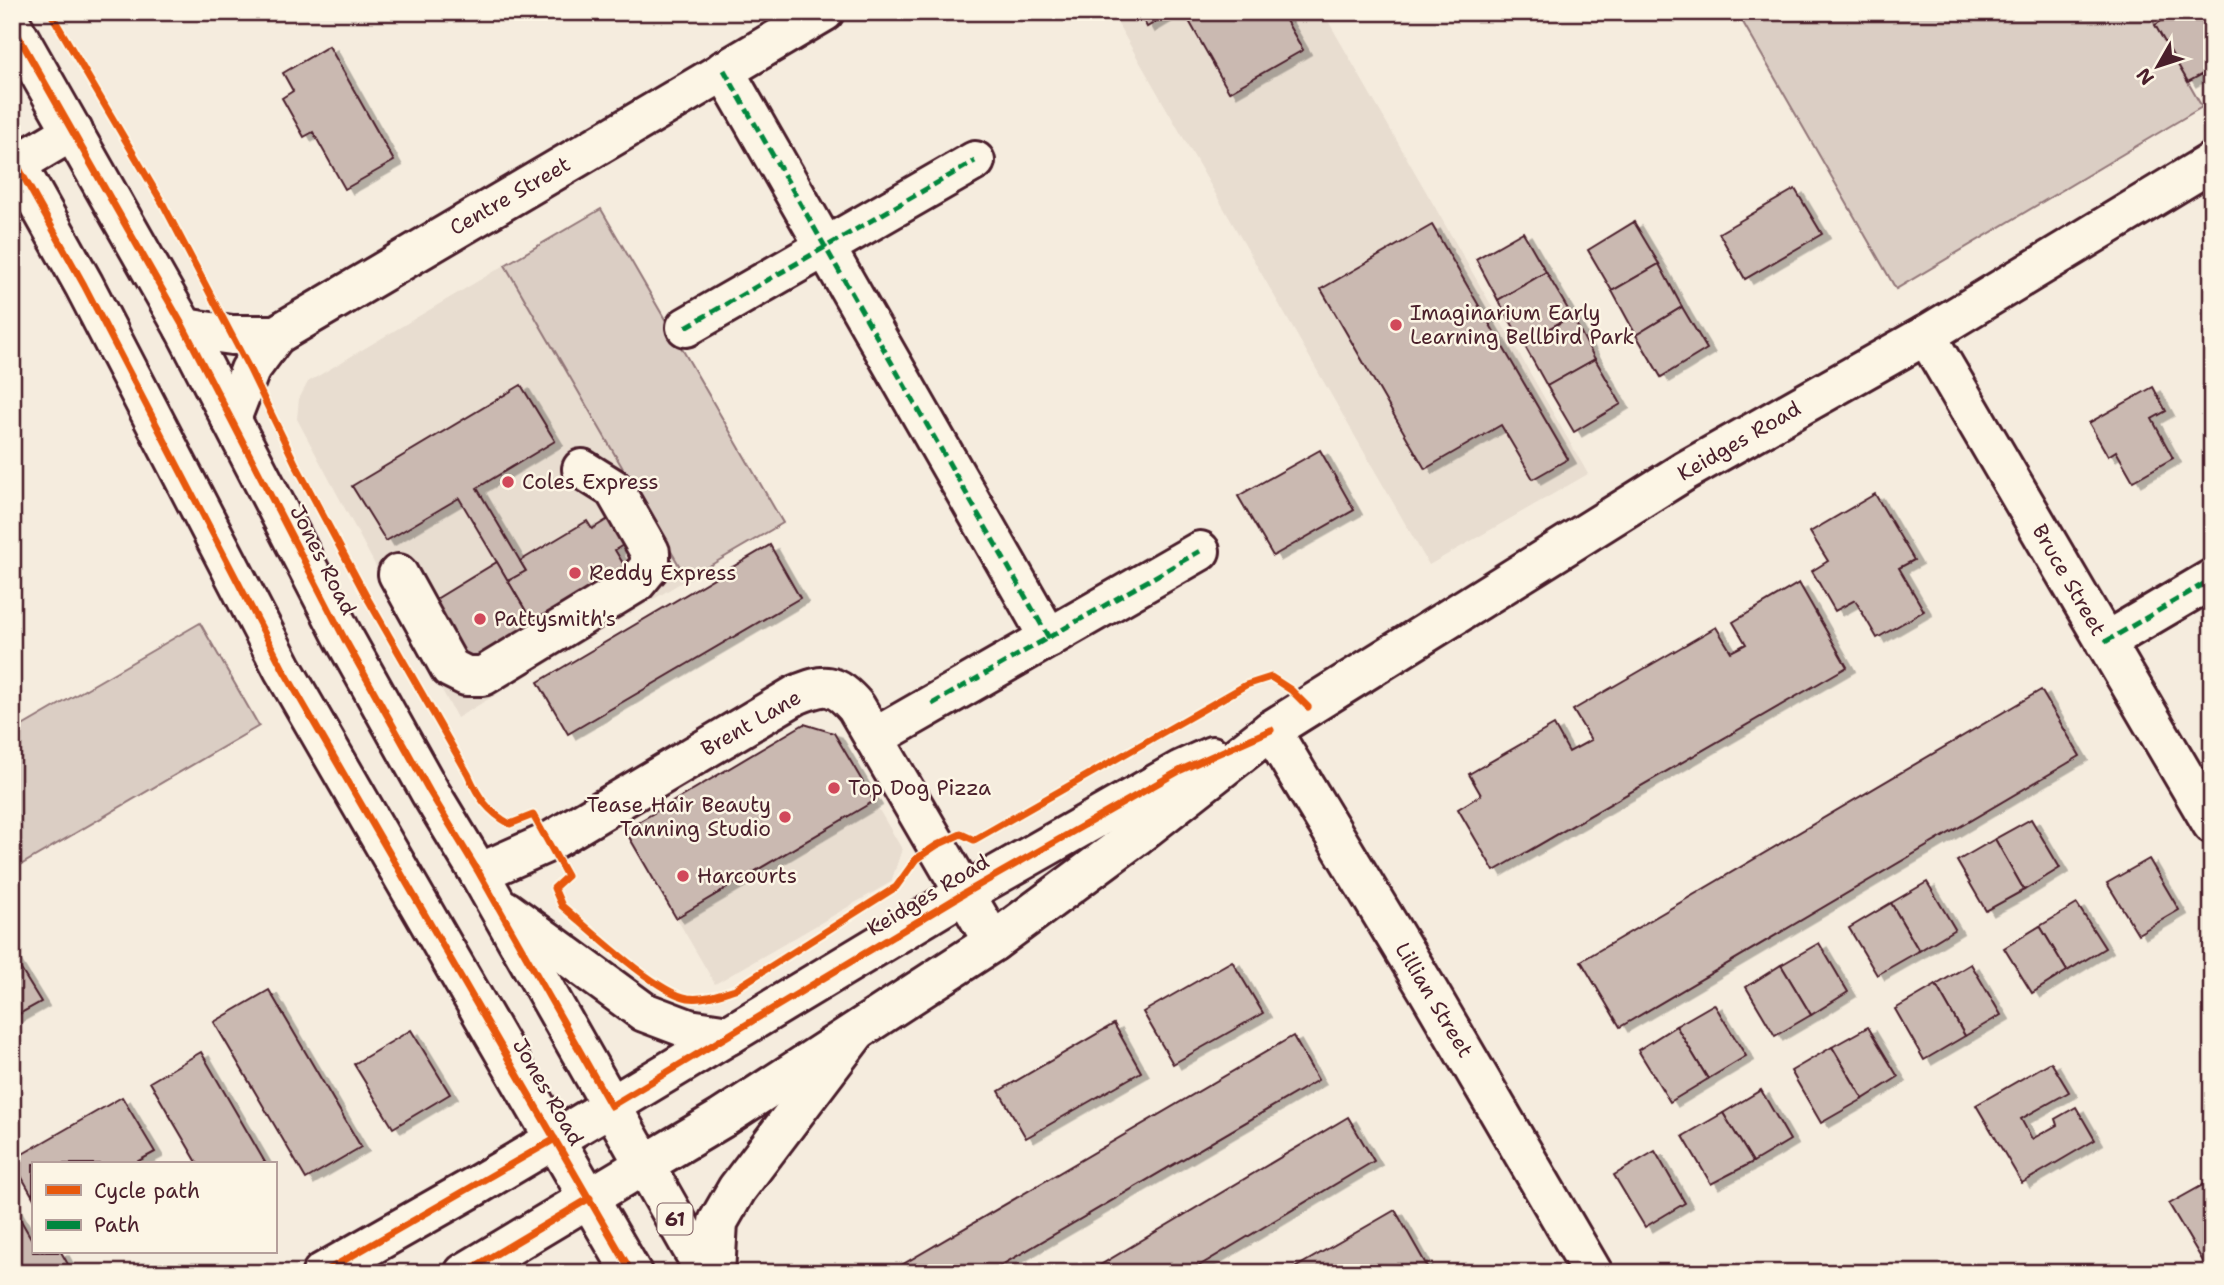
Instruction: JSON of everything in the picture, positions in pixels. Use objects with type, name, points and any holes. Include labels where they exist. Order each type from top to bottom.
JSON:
[{"type":"street","name":"Centre Street","points":[[276,335],[824,12]]},
{"type":"street","name":"Jones Road","points":[[12,25],[184,328],[351,650],[611,1106]]},
{"type":"street","points":[[724,70],[1049,638]]},
{"type":"street","points":[[14,162],[73,131]]},
{"type":"street","points":[[686,327],[975,161]]},
{"type":"street","name":"Jones Road","points":[[14,162],[84,285],[283,669],[632,1273]]},
{"type":"street","name":"Keidges Road","points":[[464,1273],[721,1119],[993,943],[1271,730],[1685,471],[1926,335],[2212,162]]},
{"type":"street","points":[[184,328],[232,335],[276,335]]},
{"type":"street","points":[[231,419],[250,370],[276,335]]},
{"type":"street","name":"Bruce Street","points":[[1926,335],[2212,824]]},
{"type":"street","points":[[398,574],[450,667],[466,676],[484,676],[636,583],[650,566],[650,552],[614,489],[582,469]]},
{"type":"street","points":[[874,738],[1200,551]]},
{"type":"street","points":[[2105,642],[2212,579]]},
{"type":"street","name":"Brent Lane","points":[[487,888],[549,842],[796,695],[817,686],[831,686],[844,693],[856,707],[993,943]]},
{"type":"street","name":"Keidges Road","points":[[322,1273],[611,1106],[965,893],[1181,770],[1271,730]]},
{"type":"street","name":"Lillian Street","points":[[1271,730],[1429,992],[1593,1273]]},
{"type":"street","points":[[487,888],[644,1012],[689,1029],[729,1035]]},
{"type":"street","points":[[715,1273],[718,1222],[724,1211],[737,1189],[856,1032]]},
{"type":"street","name":"61","points":[[611,1106],[706,1273]]},
{"type":"shaded area","name":"Imaginarium Early Learning Bellbird Park","points":[[1111,12],[1323,12],[1588,474],[1429,565]]},
{"type":"shaded area","points":[[1737,12],[2148,12],[2202,107],[1896,289]]},
{"type":"shaded area","points":[[601,209],[783,523],[687,579],[505,265]]},
{"type":"shaded area","points":[[505,265],[687,579],[457,718],[297,419],[299,399],[308,382]]},
{"type":"shaded area","points":[[200,623],[259,726],[12,870],[12,732]]},
{"type":"shaded area","points":[[804,724],[834,733],[902,849],[891,882],[715,984],[625,830]]},
{"type":"building","points":[[1139,12],[1172,12],[1147,27]]},
{"type":"building","points":[[1184,12],[1281,12],[1303,50],[1229,92]]},
{"type":"building","points":[[2176,12],[2212,12],[2212,69],[2188,82],[2155,25]]},
{"type":"building","points":[[329,46],[394,161],[345,189],[313,132],[304,137],[282,98],[293,91],[283,73]]},
{"type":"building","points":[[1795,189],[1822,234],[1745,279],[1719,233]]},
{"type":"building","points":[[1634,222],[1659,264],[1612,291],[1588,250]]},
{"type":"building","points":[[1432,225],[1568,459],[1533,479],[1501,425],[1425,469],[1321,289]]},
{"type":"building","points":[[1523,232],[1546,272],[1498,300],[1476,259]]},
{"type":"building","points":[[1659,264],[1682,307],[1636,335],[1612,291]]},
{"type":"building","points":[[1546,272],[1572,316],[1523,343],[1498,300]]},
{"type":"building","points":[[1682,307],[1707,349],[1661,377],[1636,335]]},
{"type":"building","points":[[1572,316],[1595,359],[1547,386],[1523,343]]},
{"type":"building","points":[[1595,359],[1621,404],[1574,432],[1547,386]]},
{"type":"building","points":[[521,385],[555,441],[477,488],[526,571],[508,581],[459,498],[386,541],[352,486]]},
{"type":"building","points":[[2153,387],[2166,411],[2152,419],[2173,458],[2133,481],[2116,451],[2108,456],[2089,423]]},
{"type":"building","points":[[1320,450],[1354,510],[1273,556],[1238,496]]},
{"type":"building","points":[[1875,494],[1914,560],[1899,568],[1924,611],[1877,638],[1855,600],[1835,611],[1812,571],[1828,561],[1810,532]]},
{"type":"building","name":"Reddy Express","points":[[618,513],[633,539],[615,550],[630,575],[537,630],[508,581],[526,571],[520,561],[587,521],[592,529]]},
{"type":"building","points":[[770,545],[800,598],[568,734],[538,682]]},
{"type":"building","name":"Pattysmith's","points":[[497,562],[537,630],[481,663],[450,653],[423,607]]},
{"type":"building","points":[[1799,583],[1847,667],[1494,871],[1458,809],[1481,795],[1469,774],[1554,725],[1569,752],[1591,740],[1573,710],[1716,627],[1731,652],[1746,644],[1733,622]]},
{"type":"building","points":[[2041,690],[2080,756],[1620,1027],[1581,961]]},
{"type":"building","points":[[804,724],[834,733],[874,801],[676,918],[625,830]]},
{"type":"building","points":[[2031,819],[2060,868],[2024,890],[1995,839]]},
{"type":"building","points":[[1995,839],[2024,890],[1986,911],[1957,861]]},
{"type":"building","points":[[2149,859],[2179,910],[2138,934],[2107,883]]},
{"type":"building","points":[[1927,882],[1955,929],[1919,951],[1891,903]]},
{"type":"building","points":[[1891,903],[1919,951],[1877,975],[1849,928]]},
{"type":"building","points":[[2077,904],[2105,948],[2067,971],[2040,926]]},
{"type":"building","points":[[2040,926],[2067,971],[2032,993],[2004,948]]},
{"type":"building","points":[[1819,943],[1848,992],[1811,1015],[1781,965]]},
{"type":"building","points":[[12,955],[41,1002],[12,1018]]},
{"type":"building","points":[[1232,961],[1263,1013],[1173,1064],[1143,1012]]},
{"type":"building","points":[[1971,964],[2001,1015],[1965,1036],[1936,985]]},
{"type":"building","points":[[1781,965],[1811,1015],[1775,1036],[1746,987]]},
{"type":"building","points":[[1936,985],[1965,1036],[1924,1060],[1895,1009]]},
{"type":"building","points":[[269,990],[361,1147],[306,1179],[214,1022]]},
{"type":"building","points":[[1714,1004],[1746,1056],[1708,1079],[1676,1026]]},
{"type":"building","points":[[1114,1024],[1141,1072],[1026,1138],[999,1091]]},
{"type":"building","points":[[1676,1026],[1708,1079],[1670,1102],[1638,1050]]},
{"type":"building","points":[[1868,1027],[1898,1077],[1863,1099],[1832,1047]]},
{"type":"building","points":[[411,1030],[450,1094],[393,1128],[354,1064]]},
{"type":"building","points":[[1293,1036],[1318,1080],[988,1273],[888,1273]]},
{"type":"building","points":[[1832,1047],[1863,1099],[1821,1123],[1791,1071]]},
{"type":"building","points":[[201,1052],[265,1162],[197,1162],[150,1082]]},
{"type":"building","points":[[2051,1062],[2069,1092],[2021,1119],[2032,1139],[2057,1125],[2055,1119],[2076,1107],[2095,1140],[2022,1183],[1976,1105]]},
{"type":"building","points":[[1761,1090],[1790,1140],[1753,1162],[1723,1113]]},
{"type":"building","points":[[122,1097],[155,1152],[137,1162],[32,1162],[32,1195],[12,1160]]},
{"type":"building","points":[[1723,1113],[1753,1162],[1711,1184],[1683,1136]]},
{"type":"building","points":[[1348,1117],[1374,1161],[1187,1273],[1087,1273]]},
{"type":"building","points":[[1655,1151],[1685,1203],[1645,1227],[1614,1175]]},
{"type":"building","points":[[2212,1180],[2212,1273],[2210,1273],[2169,1204]]},
{"type":"building","points":[[12,1205],[32,1237],[32,1254],[62,1254],[73,1273],[12,1273]]},
{"type":"building","points":[[1395,1210],[1431,1273],[1286,1273]]},
{"type":"marked path","points":[[724,70],[1049,638]]},
{"type":"marked path","points":[[686,327],[975,161]]},
{"type":"marked path","points":[[932,704],[1200,551]]},
{"type":"marked path","points":[[2105,642],[2212,579]]},
{"type":"cycle path","points":[[50,12],[163,204],[250,370],[296,465],[365,594],[480,797],[490,809],[510,824],[533,815],[567,876],[554,888],[562,906],[624,959],[675,994],[700,998],[735,989],[896,887],[916,859],[937,845],[961,834],[974,840],[1246,685],[1271,677],[1291,690],[1308,707]]},
{"type":"cycle path","points":[[12,25],[184,328],[344,638],[611,1106],[965,893],[1181,770],[1271,730]]},
{"type":"cycle path","points":[[12,156],[84,285],[283,669],[632,1273]]},
{"type":"cycle path","points":[[322,1273],[555,1139]]},
{"type":"cycle path","points":[[464,1273],[590,1198]]},
{"type":"place","name":"Imaginarium Early Learning Bellbird Park","points":[[1396,325]]},
{"type":"place","name":"Coles Express","points":[[508,482]]},
{"type":"place","name":"Reddy Express","points":[[575,573]]},
{"type":"place","name":"Pattysmith's","points":[[480,619]]},
{"type":"place","name":"Top Dog Pizza","points":[[834,788]]},
{"type":"place","name":"Tease Hair Beauty Tanning Studio","points":[[785,817]]},
{"type":"place","name":"Harcourts","points":[[683,876]]}]
